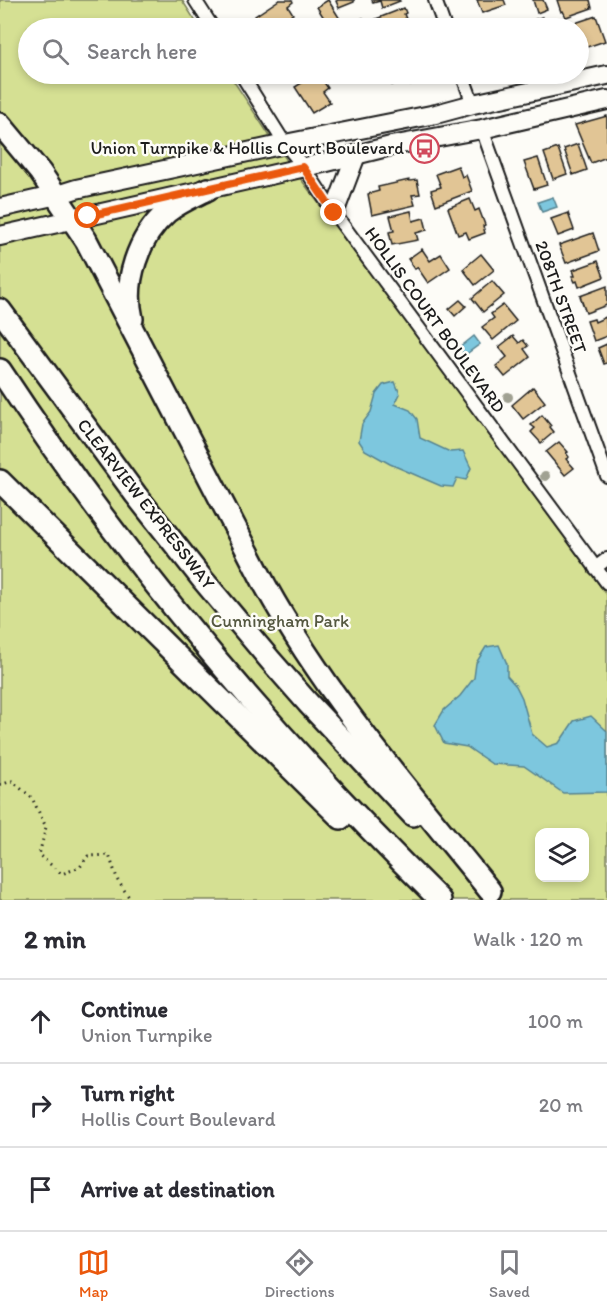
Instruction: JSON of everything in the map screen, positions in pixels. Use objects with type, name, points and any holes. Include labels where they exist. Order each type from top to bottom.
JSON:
[{"type":"highway","points":[[0,124],[40,172],[86,240],[265,585],[297,640],[371,744],[495,896]]},
{"type":"highway","points":[[142,348],[132,322],[129,302],[130,281],[136,261],[148,234],[165,214],[190,197],[208,189]]},
{"type":"highway","name":"CLEARVIEW EXPRESSWAY","points":[[0,310],[136,495],[236,620],[370,770],[495,896]]},
{"type":"highway","points":[[0,370],[72,476],[191,630],[312,767],[440,900]]},
{"type":"highway","points":[[0,481],[363,839],[394,868],[435,900]]},
{"type":"main road","points":[[589,79],[607,75]]},
{"type":"main road","points":[[0,208],[76,189],[436,114],[565,84]]},
{"type":"main road","points":[[0,236],[391,146],[482,129],[607,100]]},
{"type":"main road","points":[[334,213],[356,155]]},
{"type":"street","points":[[195,0],[207,18]]},
{"type":"street","points":[[435,0],[441,18]]},
{"type":"street","name":"HOLLIS COURT BOULEVARD","points":[[247,84],[285,144],[334,213],[607,583]]},
{"type":"street","points":[[466,84],[473,104]]},
{"type":"street","name":"208TH STREET","points":[[482,129],[607,477]]},
{"type":"street","points":[[596,568],[607,559]]},
{"type":"path","points":[[0,785],[12,781],[32,798],[46,827],[39,855],[62,874],[80,867],[88,856],[108,855],[118,881],[131,900]]},
{"type":"green space","name":"Cunningham Park","points":[[0,0],[182,0],[194,18],[18,18],[18,84],[236,84],[275,144],[607,595],[607,900],[0,900]]},
{"type":"water","points":[[553,197],[557,207],[542,212],[538,202]]},
{"type":"water","points":[[474,336],[480,344],[465,355],[459,348]]},
{"type":"water","points":[[395,382],[400,394],[395,404],[410,410],[417,419],[420,438],[450,452],[463,451],[471,468],[466,480],[457,478],[453,487],[441,486],[390,464],[365,450],[359,441],[362,424],[371,412],[376,394],[383,385]]},
{"type":"water","points":[[499,645],[507,664],[507,676],[516,686],[522,698],[532,734],[547,747],[559,743],[574,721],[591,716],[607,731],[607,792],[563,793],[524,766],[492,764],[467,747],[444,743],[435,725],[444,710],[460,696],[474,678],[476,663],[486,647]]},
{"type":"building","points":[[279,0],[292,0],[293,2],[288,6],[293,14],[287,18],[256,18],[255,16]]},
{"type":"building","points":[[328,0],[339,18],[324,18],[317,7]]},
{"type":"building","points":[[354,0],[354,2],[339,8],[336,1]]},
{"type":"building","points":[[372,0],[400,1],[382,8],[380,1],[373,3]]},
{"type":"building","points":[[477,0],[504,0],[506,5],[482,13]]},
{"type":"building","points":[[533,0],[543,0],[547,9],[537,13]]},
{"type":"building","points":[[557,0],[590,0],[592,8],[566,17],[563,11],[561,12]]},
{"type":"building","points":[[404,8],[406,13],[404,14],[406,18],[379,18]]},
{"type":"building","points":[[596,16],[605,41],[589,46],[589,18]]},
{"type":"building","points":[[300,84],[325,84],[328,88],[323,92],[330,102],[312,113],[295,87]]},
{"type":"building","points":[[607,116],[607,157],[591,163],[575,125]]},
{"type":"building","points":[[578,144],[587,170],[573,175],[564,149]]},
{"type":"building","points":[[558,148],[567,174],[553,179],[544,153]]},
{"type":"building","points":[[538,158],[547,185],[534,189],[524,162]]},
{"type":"building","points":[[458,166],[462,177],[466,175],[472,191],[436,205],[431,190],[441,187],[436,174]]},
{"type":"building","points":[[417,180],[420,194],[412,195],[415,205],[372,215],[368,194],[379,191],[378,187]]},
{"type":"building","points":[[470,199],[475,211],[479,209],[485,225],[483,226],[485,233],[469,239],[466,232],[458,235],[448,208]]},
{"type":"building","points":[[411,211],[413,221],[424,218],[427,230],[416,233],[418,240],[392,245],[389,232],[394,231],[390,216]]},
{"type":"building","points":[[568,213],[574,230],[558,236],[551,219]]},
{"type":"building","points":[[593,233],[599,251],[566,263],[559,245]]},
{"type":"building","points":[[422,249],[430,261],[441,254],[450,268],[428,283],[408,259]]},
{"type":"building","points":[[481,254],[494,270],[475,285],[463,269]]},
{"type":"building","points":[[598,261],[604,277],[579,287],[572,276],[575,276],[573,270]]},
{"type":"building","points":[[492,281],[504,295],[483,312],[472,298]]},
{"type":"building","points":[[607,286],[607,305],[586,313],[580,296]]},
{"type":"building","points":[[460,300],[466,306],[455,316],[449,309]]},
{"type":"building","points":[[503,305],[516,321],[493,340],[482,327],[494,318],[491,314]]},
{"type":"building","points":[[606,317],[607,336],[594,341],[587,321],[594,319],[595,322]]},
{"type":"building","points":[[513,336],[519,343],[523,340],[528,346],[524,349],[530,357],[505,377],[496,366],[507,357],[499,347]]},
{"type":"building","points":[[607,344],[607,363],[604,364],[598,348]]},
{"type":"building","points":[[533,387],[545,402],[523,419],[512,405]]},
{"type":"building","points":[[542,415],[554,432],[541,443],[531,432],[535,428],[531,425]]},
{"type":"building","points":[[559,442],[568,452],[566,453],[569,457],[566,459],[574,468],[565,475],[546,452]]},
{"type":"place","name":"Union Turnpike & Hollis Court Boulevard","points":[[425,148]]},
{"type":"route","points":[[88,216],[303,167],[334,213]]}]
